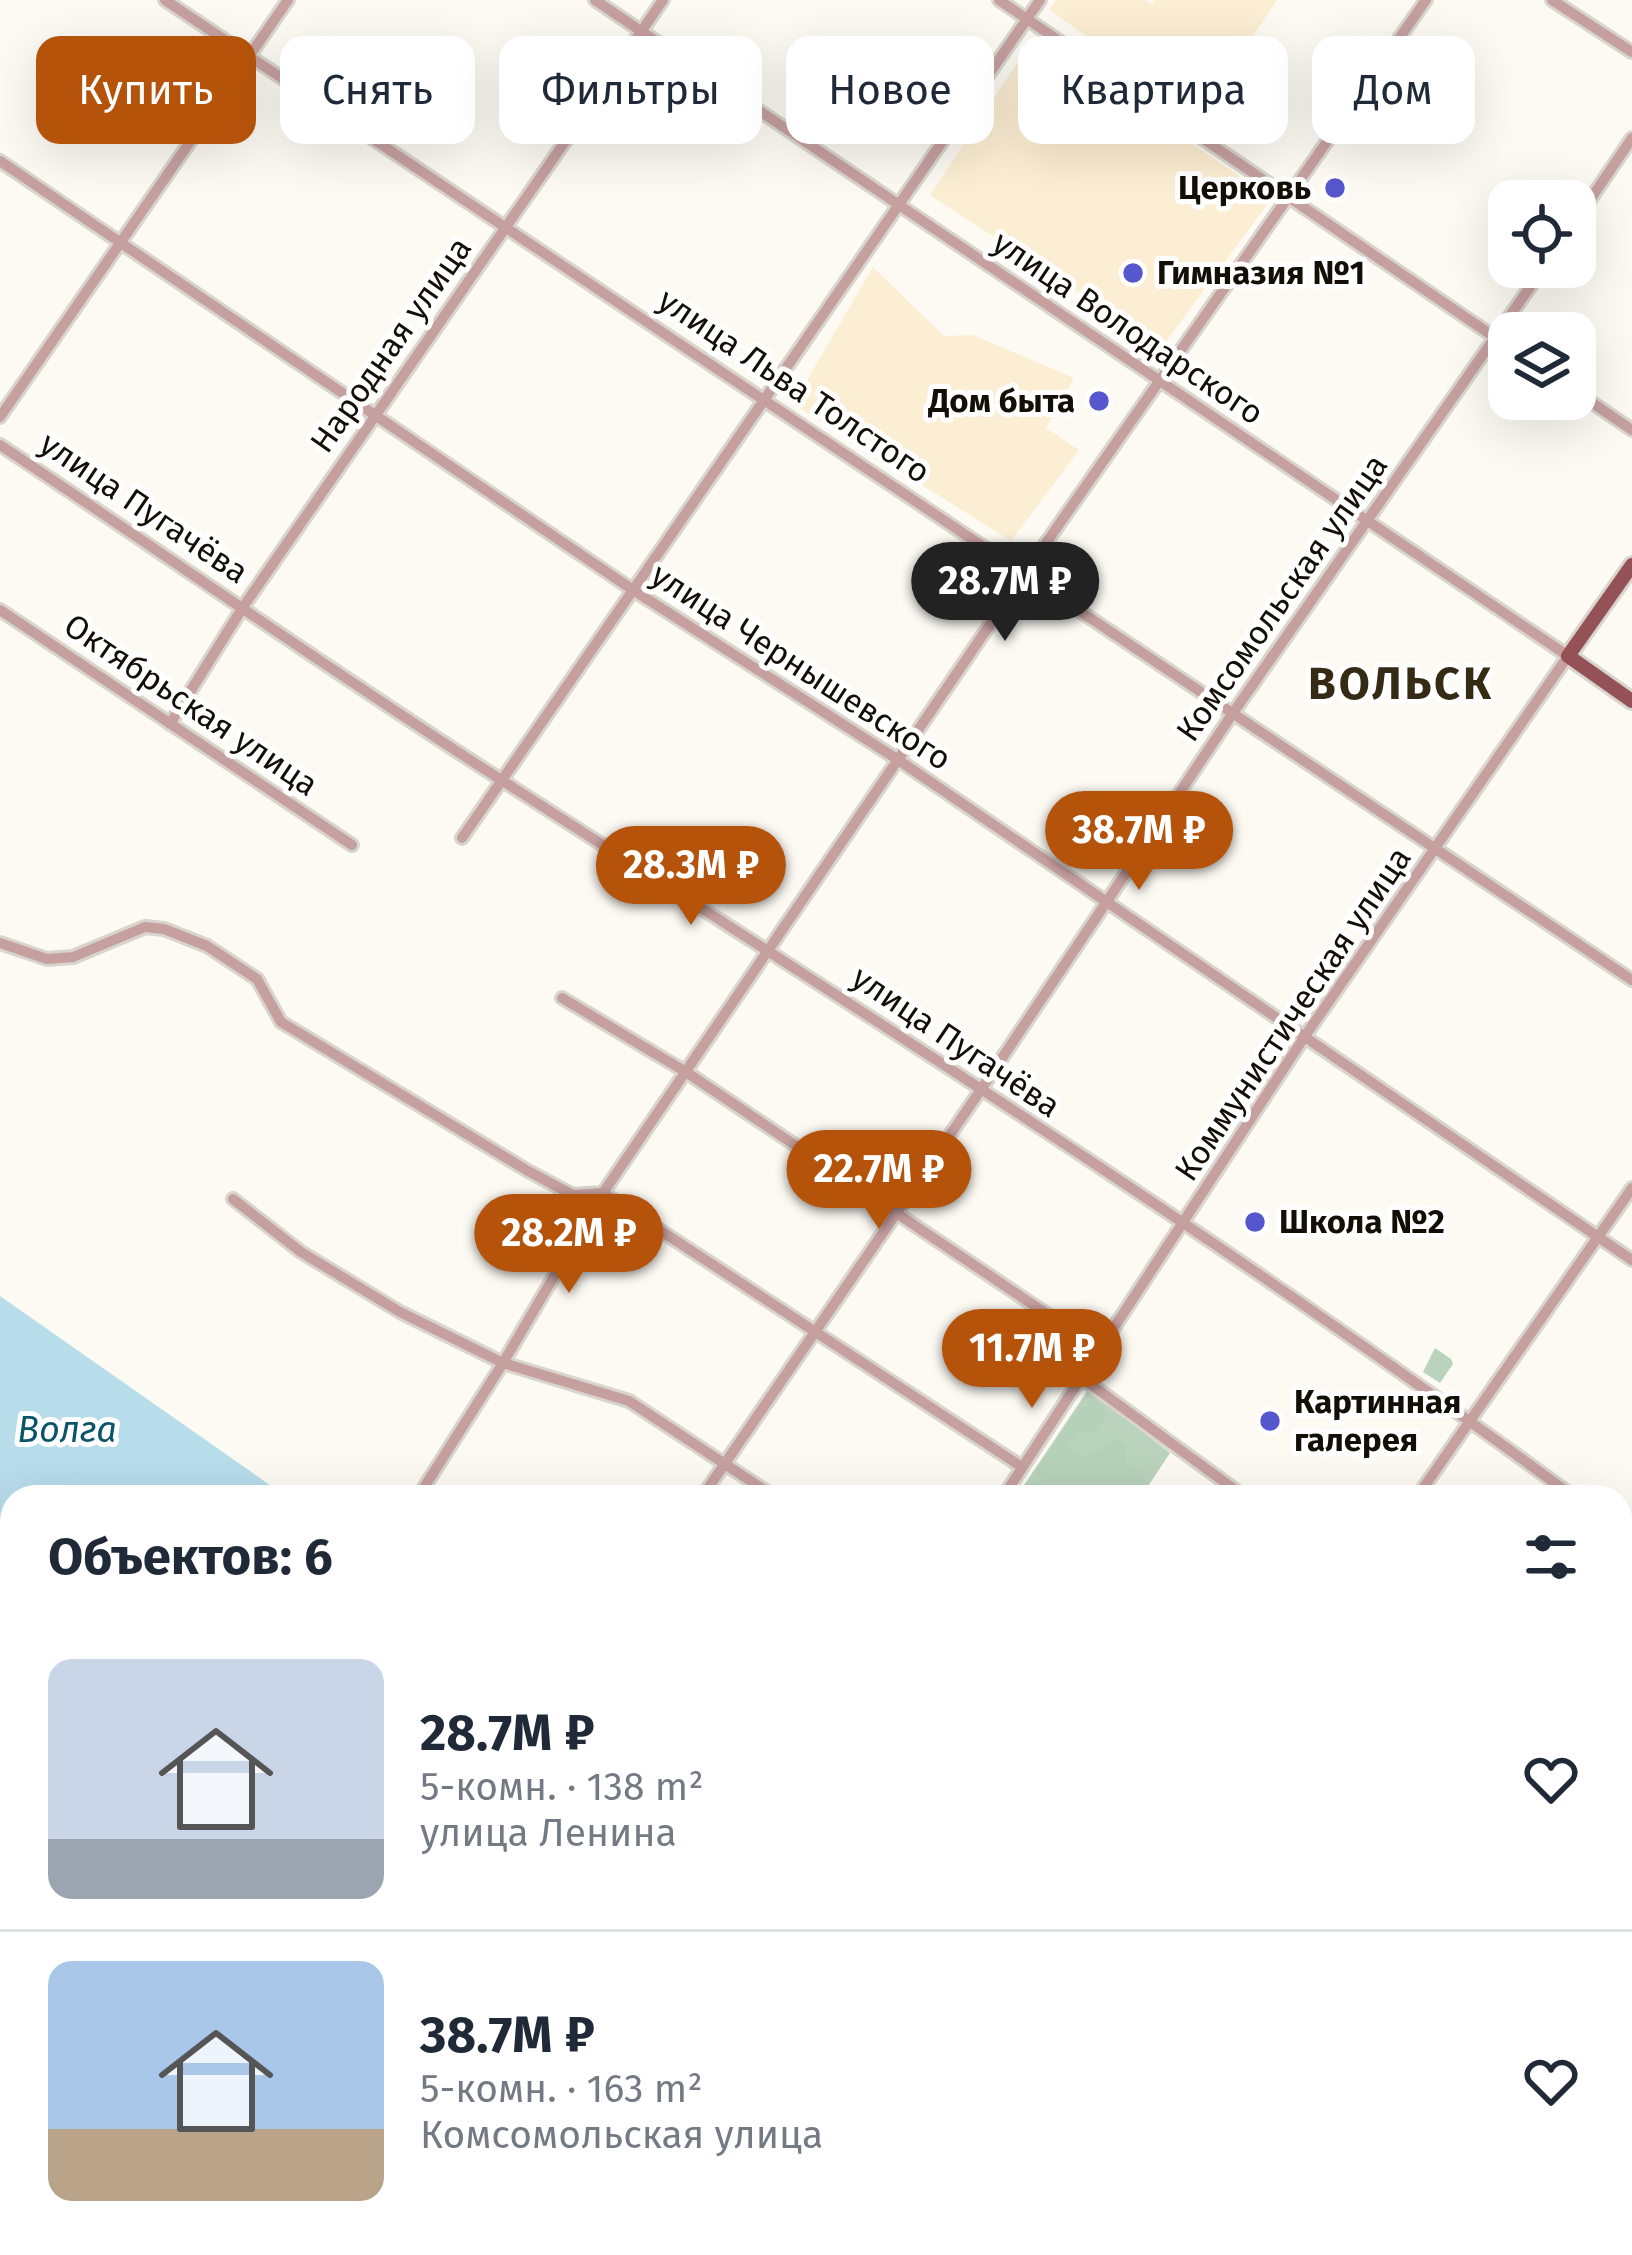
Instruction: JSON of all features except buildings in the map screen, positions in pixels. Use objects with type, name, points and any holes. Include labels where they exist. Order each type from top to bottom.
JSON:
[{"type":"main road","name":"Коммунистическая улица","points":[[1568,656],[1632,565]]},
{"type":"main road","name":"улица Володарского","points":[[1568,656],[1632,700]]},
{"type":"street","name":"улица Льва Толстого","points":[[165,0],[220,36]]},
{"type":"street","points":[[256,48],[288,0]]},
{"type":"street","name":"улица Володарского","points":[[595,0],[1568,656]]},
{"type":"street","name":"Народная улица","points":[[170,724],[243,607],[662,0]]},
{"type":"street","points":[[999,0],[1488,332]]},
{"type":"street","points":[[462,838],[1040,0]]},
{"type":"street","points":[[426,1485],[603,1193],[1025,573],[1426,0]]},
{"type":"street","points":[[1552,0],[1632,52]]},
{"type":"street","name":"улица Льва Толстого","points":[[256,59],[1632,980]]},
{"type":"street","points":[[1596,191],[1632,138]]},
{"type":"street","points":[[0,417],[188,144]]},
{"type":"street","name":"улица Чернышевского","points":[[0,161],[633,590],[897,759],[1632,1260]]},
{"type":"street","name":"Комсомольская улица","points":[[710,1485],[1232,712],[1488,350]]},
{"type":"street","points":[[1596,406],[1632,430]]},
{"type":"street","name":"улица Пугачёва","points":[[0,445],[501,780],[1185,1225],[1557,1485]]},
{"type":"street","name":"Октябрьская улица","points":[[0,610],[352,845]]},
{"type":"street","name":"Коммунистическая улица","points":[[1011,1485],[1305,1036],[1568,656]]},
{"type":"street","points":[[0,943],[47,959],[74,958],[145,927],[164,929],[207,946],[257,979],[281,1022],[528,1172],[573,1195],[603,1193],[1022,1467]]},
{"type":"street","points":[[562,998],[686,1072],[1102,1351]]},
{"type":"street","points":[[1426,1485],[1632,1188]]},
{"type":"street","points":[[233,1199],[301,1252],[400,1312],[503,1364],[629,1401],[759,1485]]},
{"type":"street","points":[[1082,1378],[1229,1485]]},
{"type":"shaded area","points":[[1056,0],[1146,0],[1152,4],[1155,0],[1277,0],[1253,36],[1087,36],[1049,10]]},
{"type":"shaded area","name":"Гимназия №1","points":[[1018,62],[1018,144],[1193,144],[1272,198],[1162,347],[930,195],[964,144],[994,144],[994,98]]},
{"type":"shaded area","points":[[873,267],[944,336],[973,335],[1074,378],[1046,428],[1079,450],[1011,541],[793,404]]},
{"type":"green space","points":[[1435,1348],[1453,1364],[1440,1383],[1423,1372]]},
{"type":"green space","points":[[1088,1390],[1170,1453],[1149,1485],[1024,1485]]},
{"type":"green space","points":[[1093,1397],[1109,1413],[1095,1432],[1079,1431],[1068,1445],[1086,1457],[1118,1439],[1127,1446],[1125,1463],[1144,1475],[1145,1485],[1033,1485],[1042,1479],[1034,1473],[1079,1408],[1089,1406]]},
{"type":"water","name":"Волга","points":[[0,1296],[270,1485],[0,1485]]},
{"type":"place","name":"Церковь","points":[[1335,188]]},
{"type":"place","name":"Гимназия №1","points":[[1133,273]]},
{"type":"place","name":"Дом быта","points":[[1099,401]]},
{"type":"place","name":"Школа №2","points":[[1255,1222]]},
{"type":"place","name":"Картинная галерея","points":[[1270,1421]]},
{"type":"district","name":"ВОЛЬСК","points":[[1401,684]]}]
